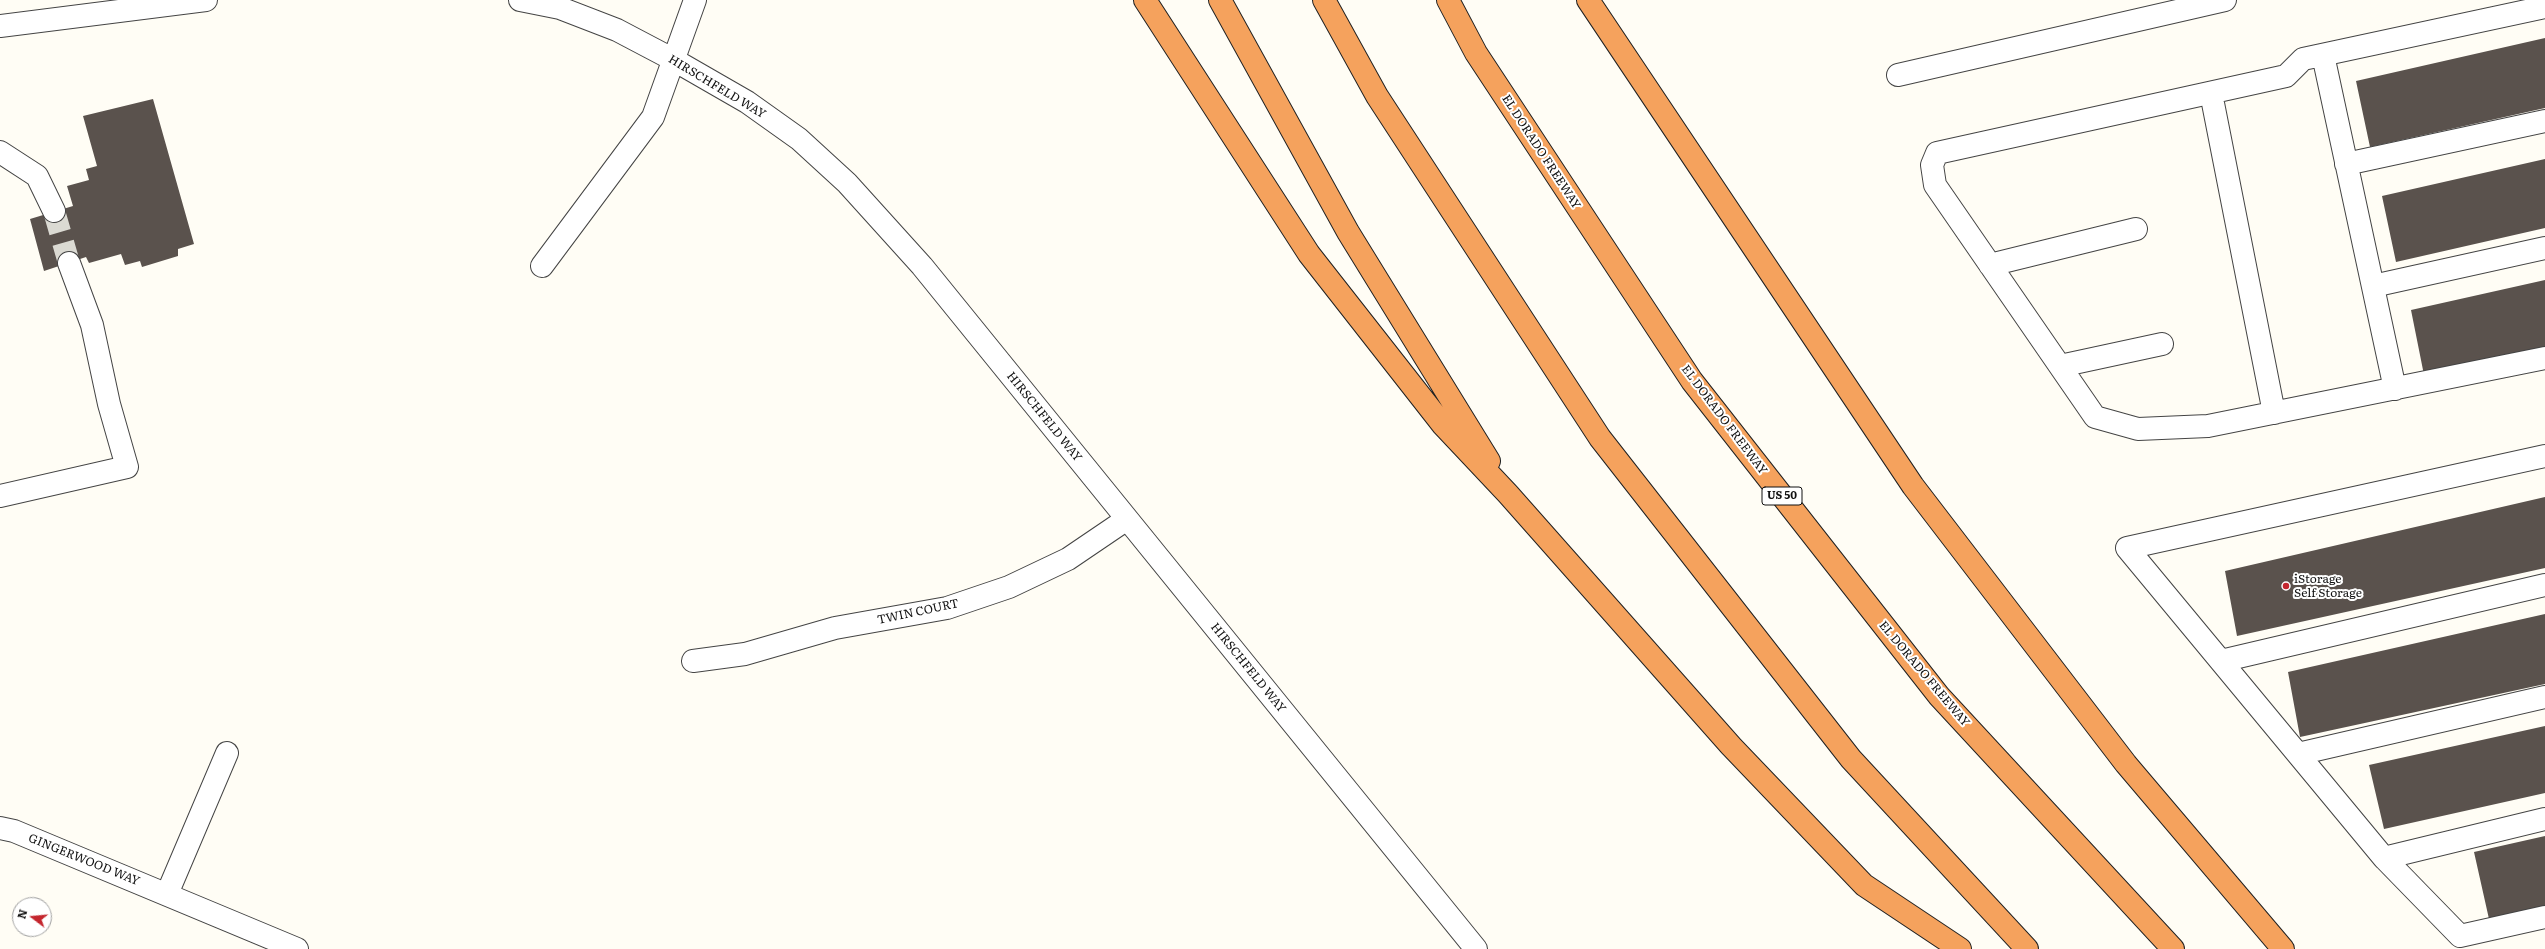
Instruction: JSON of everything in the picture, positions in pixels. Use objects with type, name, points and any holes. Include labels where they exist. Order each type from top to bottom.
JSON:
[{"type":"highway","points":[[1145,0],[1309,254],[1443,424],[1508,494],[1731,746],[1864,885],[1960,949]]},
{"type":"highway","points":[[1220,0],[1348,232],[1459,409],[1508,494]]},
{"type":"highway","points":[[1324,0],[1377,96],[1600,438],[1850,759],[2027,949]]},
{"type":"highway","name":"EL DORADO FREEWAY","points":[[1448,0],[1476,53],[1692,381],[1939,696],[2173,949]]},
{"type":"highway","points":[[1588,0],[1913,486],[2126,764],[2283,949]]},
{"type":"street","points":[[0,26],[206,0]]},
{"type":"street","name":"HIRSCHFELD WAY","points":[[520,0],[560,8],[617,30],[674,60],[747,102],[799,139],[847,183],[927,272],[1476,949]]},
{"type":"street","points":[[542,266],[653,117],[695,0]]},
{"type":"street","points":[[1898,75],[2225,0]]},
{"type":"street","points":[[2545,7],[2303,59],[2286,76],[1937,153],[1932,166],[1935,185],[2095,417],[2138,429],[2208,426],[2545,358]]},
{"type":"street","points":[[2323,55],[2395,389]]},
{"type":"street","points":[[2211,92],[2274,413]]},
{"type":"street","points":[[2346,164],[2545,121]]},
{"type":"street","points":[[0,152],[37,176],[54,212]]},
{"type":"street","points":[[1990,265],[2136,229]]},
{"type":"street","points":[[2373,286],[2545,248]]},
{"type":"street","points":[[0,496],[127,467],[109,404],[92,325],[69,263]]},
{"type":"street","points":[[2060,366],[2162,344]]},
{"type":"street","points":[[2545,456],[2127,548],[2384,858],[2460,936],[2545,917]]},
{"type":"street","name":"TWIN COURT","points":[[693,660],[745,654],[835,628],[947,608],[1009,587],[1068,559],[1127,519]]},
{"type":"street","points":[[2221,661],[2545,585]]},
{"type":"street","points":[[2298,754],[2545,697]]},
{"type":"street","points":[[167,894],[227,753]]},
{"type":"street","points":[[2384,858],[2545,819]]},
{"type":"street","name":"GINGERWOOD WAY","points":[[0,828],[14,831],[297,949]]},
{"type":"building","points":[[2545,38],[2545,108],[2370,147],[2356,81]]},
{"type":"building","points":[[153,99],[194,244],[178,249],[178,256],[142,267],[140,261],[125,265],[121,254],[89,263],[86,257],[44,271],[30,219],[73,206],[67,186],[89,180],[86,169],[97,166],[83,116]]},
{"type":"building","points":[[2545,159],[2545,228],[2396,262],[2382,196]]},
{"type":"building","points":[[2545,280],[2545,348],[2424,375],[2411,310]]},
{"type":"building","points":[[2545,497],[2545,568],[2237,636],[2225,571]]},
{"type":"building","points":[[2545,614],[2545,684],[2300,737],[2288,672]]},
{"type":"building","points":[[2545,726],[2545,793],[2384,829],[2369,765]]},
{"type":"building","points":[[2545,836],[2545,907],[2489,919],[2474,852]]},
{"type":"tunnel","points":[[54,211],[69,263]]},
{"type":"place","name":"iStorage Self Storage","points":[[2286,586]]}]
